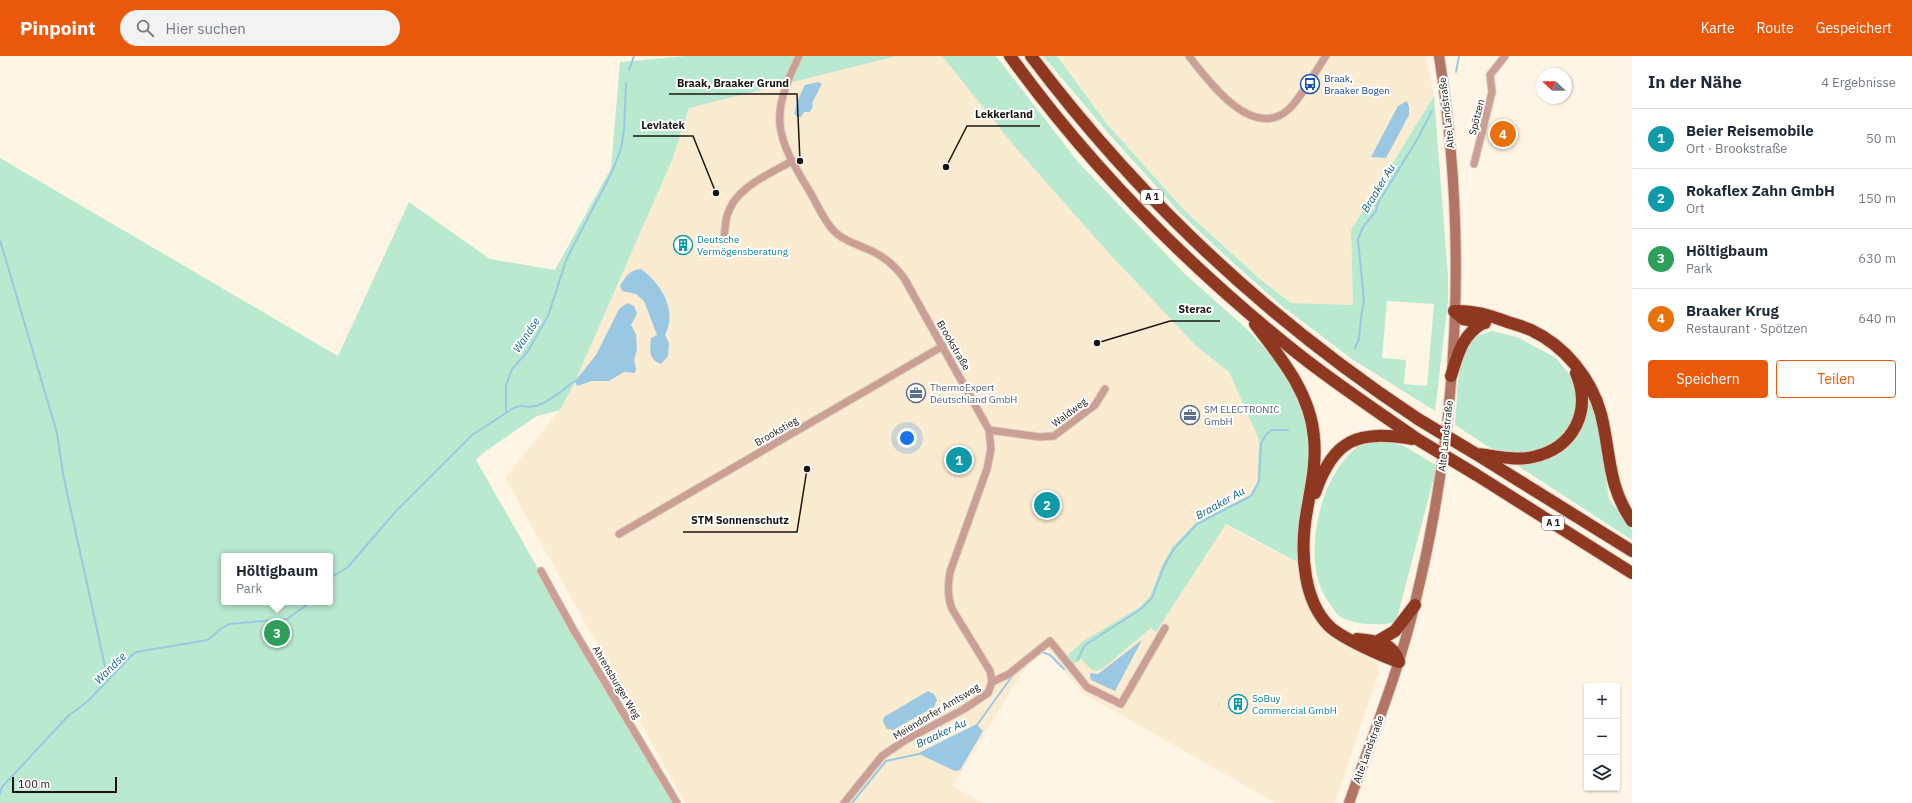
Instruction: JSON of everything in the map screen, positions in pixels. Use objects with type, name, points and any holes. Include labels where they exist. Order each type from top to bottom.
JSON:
[{"type":"highway","name":"A 1","points":[[1010,56],[1039,97],[1100,168],[1163,235],[1242,307],[1344,389],[1417,439],[1632,572]]},
{"type":"highway","name":"A 1","points":[[1031,56],[1113,157],[1174,221],[1227,271],[1288,323],[1360,379],[1418,419],[1632,551]]},
{"type":"highway","points":[[1242,307],[1273,348],[1297,384],[1306,402],[1311,421],[1314,438],[1314,462],[1312,486],[1305,523],[1304,566],[1315,606],[1330,627],[1383,656],[1399,662]]},
{"type":"highway","points":[[1454,311],[1463,319],[1483,323],[1506,321]]},
{"type":"highway","points":[[1454,311],[1476,312],[1530,329],[1556,345],[1571,360],[1580,371],[1594,395],[1601,415],[1614,484],[1621,503],[1632,521]]},
{"type":"highway","points":[[1451,376],[1459,352],[1467,336],[1472,329],[1483,323]]},
{"type":"highway","points":[[1476,454],[1532,458],[1555,450],[1569,438],[1577,425],[1582,404],[1580,381],[1571,360]]},
{"type":"highway","points":[[1305,523],[1319,482],[1330,463],[1347,444],[1357,438],[1378,434],[1417,439]]},
{"type":"highway","points":[[1378,641],[1395,631],[1415,605]]},
{"type":"highway","points":[[1347,637],[1378,641],[1393,649],[1399,662]]},
{"type":"main road","name":"Alte Landstraße","points":[[1349,803],[1399,662],[1415,605],[1440,486],[1445,454],[1457,272],[1455,205],[1450,143],[1438,56]]},
{"type":"street","name":"Brookstraße","points":[[799,56],[783,93],[779,116],[782,138],[792,161],[834,231],[848,241],[885,258],[899,270],[990,430],[991,449],[987,469],[950,572],[948,598],[952,609],[990,671],[992,682]]},
{"type":"street","points":[[1189,56],[1210,82],[1238,108],[1255,118],[1263,119],[1281,115],[1290,108],[1326,56]]},
{"type":"street","name":"Spötzen","points":[[1474,164],[1492,92],[1490,76],[1505,56]]},
{"type":"street","points":[[724,238],[727,215],[738,195],[753,183],[792,161]]},
{"type":"street","name":"Brookstieg","points":[[619,534],[943,346]]},
{"type":"street","name":"Waldweg","points":[[990,430],[1040,436],[1054,436],[1095,405],[1105,389]]},
{"type":"street","name":"Ahrensburger Weg","points":[[541,571],[573,629],[677,803]]},
{"type":"street","name":"Meiendorfer Amtsweg","points":[[844,803],[882,756],[904,741],[968,706],[988,692],[992,682],[1009,674],[1050,641],[1087,687],[1121,704],[1165,628]]},
{"type":"shaded area","points":[[897,56],[942,56],[1015,147],[1106,250],[1196,346],[1229,372],[1259,440],[1257,482],[1250,495],[1209,516],[1299,564],[1310,607],[1318,622],[1334,639],[1377,663],[1379,672],[1335,803],[1276,803],[1082,693],[1047,649],[1030,662],[1016,682],[953,786],[982,803],[685,803],[505,478],[560,410],[574,384],[673,158],[689,108]]},
{"type":"shaded area","points":[[1057,56],[1426,56],[1434,96],[1351,230],[1353,305],[1291,303],[1260,279],[1186,212],[1107,124]]},
{"type":"green space","points":[[686,56],[897,56],[689,108],[673,158],[574,384],[560,410],[537,416],[483,453],[476,460],[672,803],[0,803],[0,158],[338,356],[409,202],[490,259],[555,270],[611,168],[620,62]]},
{"type":"green space","points":[[942,56],[996,56],[1079,163],[1185,274],[1247,329],[1280,365],[1300,400],[1307,423],[1310,456],[1299,563],[1226,524],[1156,632],[1151,628],[1102,669],[1096,671],[1091,669],[1081,659],[1074,664],[1068,658],[1068,655],[1082,642],[1140,607],[1150,596],[1162,565],[1172,547],[1196,522],[1250,495],[1257,482],[1259,440],[1229,372],[1196,346],[1106,250],[1015,147]]},
{"type":"green space","points":[[1043,56],[1057,56],[1107,124],[1186,212],[1260,279],[1291,303],[1353,305],[1351,230],[1434,96],[1448,276],[1448,301],[1435,411],[1352,359],[1282,306],[1180,213],[1109,134]],"holes":[[[1387,301],[1434,304],[1427,386],[1404,384],[1406,360],[1382,358]]]},
{"type":"green space","points":[[1492,331],[1517,337],[1556,358],[1592,401],[1601,445],[1609,499],[1632,530],[1632,540],[1455,425],[1459,368],[1473,337]]},
{"type":"green space","points":[[1382,440],[1404,446],[1437,466],[1396,622],[1367,624],[1345,619],[1335,612],[1320,587],[1315,566],[1315,543],[1318,519],[1334,474],[1347,457],[1362,444]]},
{"type":"water","points":[[818,82],[822,84],[812,103],[813,106],[810,112],[804,112],[801,117],[797,117],[794,113],[805,85]]},
{"type":"water","points":[[1407,101],[1409,115],[1386,158],[1371,157],[1398,106]]},
{"type":"water","points":[[641,269],[661,290],[670,316],[669,326],[665,335],[669,343],[668,356],[661,364],[654,360],[651,354],[651,338],[657,335],[644,301],[636,294],[622,291],[620,286],[628,274]]},
{"type":"water","points":[[627,303],[634,306],[637,314],[631,325],[636,334],[637,350],[634,360],[636,369],[635,373],[624,372],[609,381],[592,381],[577,386],[575,381],[596,355],[619,309]]},
{"type":"water","points":[[1142,640],[1115,691],[1091,680],[1091,673],[1098,674]]},
{"type":"water","points":[[928,691],[934,694],[937,700],[934,707],[893,730],[887,729],[883,722],[884,717]]},
{"type":"water","points":[[977,725],[983,731],[960,770],[955,771],[919,754]]},
{"type":"waterway","name":"Wandse","points":[[629,70],[634,56]]},
{"type":"waterway","name":"Braaker Au","points":[[1456,72],[1459,56]]},
{"type":"waterway","name":"Wandse","points":[[333,576],[348,567],[396,511],[472,435],[506,413],[506,386],[512,369],[528,351],[548,316],[567,258],[612,172],[621,149],[624,130],[626,83]]},
{"type":"waterway","name":"Braaker Au","points":[[1355,348],[1359,339],[1364,301],[1358,239],[1363,227],[1376,211],[1378,203],[1418,138],[1432,111]]},
{"type":"waterway","points":[[0,240],[57,433],[63,474],[108,680]]},
{"type":"waterway","points":[[506,413],[519,406],[530,407],[540,405],[575,381]]},
{"type":"waterway","name":"Braaker Au","points":[[1078,659],[1085,645],[1141,609],[1152,598],[1164,566],[1174,549],[1197,524],[1251,496],[1259,482],[1261,444],[1265,436],[1271,430],[1288,430]]},
{"type":"waterway","name":"Wandse","points":[[0,794],[2,787],[68,716],[88,701],[136,652],[208,640],[219,630],[229,624],[287,619],[307,605]]},
{"type":"waterway","name":"Braaker Au","points":[[1040,651],[1050,655],[1064,669]]},
{"type":"waterway","name":"Braaker Au","points":[[852,803],[886,761],[919,754],[977,725],[1013,675]]},
{"type":"place","name":"Braak, Braaker Bogen","points":[[1310,84]]},
{"type":"place","name":"Braaker Krug","points":[[1503,134]]},
{"type":"place","name":"Braak, Braaker Grund","points":[[800,161]]},
{"type":"place","name":"Lekkerland","points":[[946,167]]},
{"type":"place","name":"Leviatek","points":[[716,193]]},
{"type":"place","name":"Deutsche Vermögensberatung","points":[[683,245]]},
{"type":"place","name":"Sterac","points":[[1097,343]]},
{"type":"place","name":"ThermoExpert Deutschland GmbH","points":[[916,393]]},
{"type":"place","name":"SM ELECTRONIC GmbH","points":[[1190,415]]},
{"type":"place","name":"Beier Reisemobile","points":[[959,460]]},
{"type":"place","name":"STM Sonnenschutz","points":[[807,469]]},
{"type":"place","name":"Rokaflex Zahn GmbH","points":[[1047,505]]},
{"type":"place","name":"Höltigbaum","points":[[277,633]]},
{"type":"place","name":"SoBuy Commercial GmbH","points":[[1238,704]]}]
